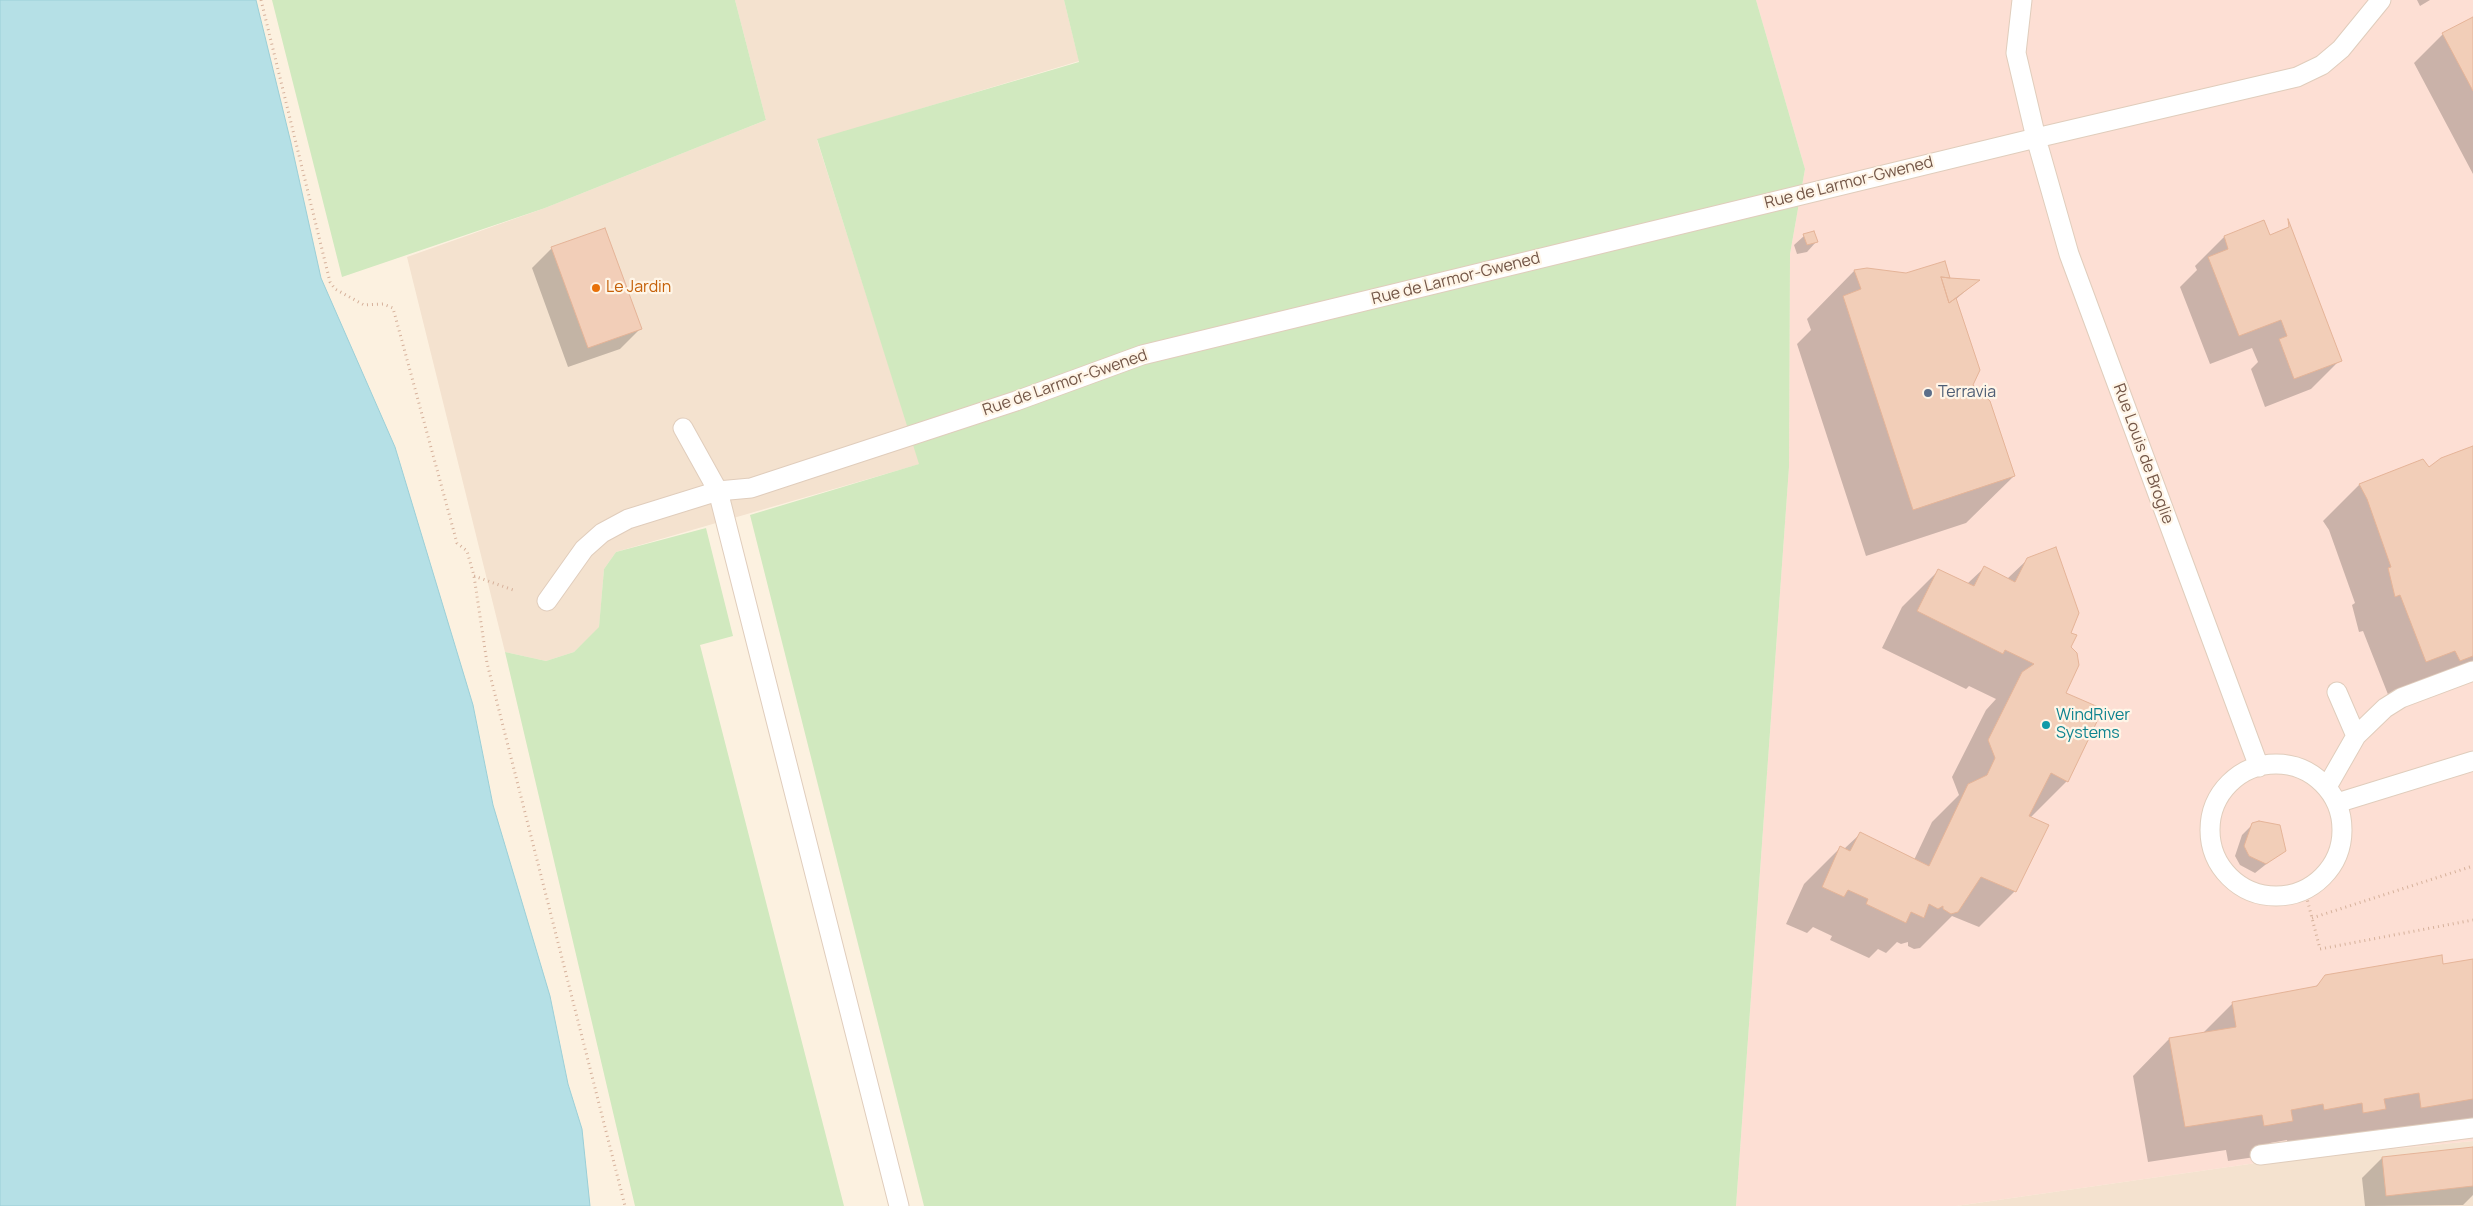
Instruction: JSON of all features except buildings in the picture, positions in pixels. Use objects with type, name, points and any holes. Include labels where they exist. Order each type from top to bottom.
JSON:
[{"type":"lane","name":"Rue Louis de Broglie","points":[[2022,0],[2016,53],[2036,138],[2069,254],[2259,767]]},
{"type":"lane","name":"Rue de Larmor-Gwened","points":[[547,601],[584,549],[602,533],[628,519],[718,491],[751,488],[1016,401],[1142,355],[2036,138],[2297,77],[2322,65],[2341,49],[2381,0]]},
{"type":"lane","points":[[683,428],[718,491],[899,1206]]},
{"type":"lane","points":[[2328,786],[2356,736],[2385,708],[2401,698],[2473,671]]},
{"type":"lane","points":[[2337,692],[2356,736]]},
{"type":"lane","points":[[2337,803],[2473,761]]},
{"type":"lane","points":[[2283,764],[2306,769],[2328,786],[2337,803],[2344,828],[2333,864],[2321,878],[2305,891],[2280,897],[2255,893],[2233,881],[2215,860],[2209,836],[2210,817],[2223,792],[2238,777],[2259,767],[2283,764]]},
{"type":"lane","points":[[2260,1155],[2473,1128]]},
{"type":"path","points":[[261,0],[330,282],[335,288],[364,305],[383,304],[392,308],[457,543],[467,551],[474,576],[487,663],[625,1206]]},
{"type":"path","points":[[474,576],[547,601]]},
{"type":"path","points":[[2312,918],[2473,866]]},
{"type":"path","points":[[2305,891],[2320,949],[2473,920]]},
{"type":"shaded area","points":[[735,0],[1064,0],[1079,61],[817,140],[920,464],[616,552],[604,569],[599,628],[574,652],[546,661],[505,652],[407,257],[545,208],[766,120]]},
{"type":"shaded area","points":[[1756,0],[2473,0],[2473,1141],[2270,1161],[1956,1206],[1736,1206],[1789,467],[1790,254],[1805,169]]},
{"type":"shaded area","points":[[2473,1141],[2473,1206],[1956,1206],[2270,1161]]},
{"type":"green space","points":[[272,0],[735,0],[766,120],[545,208],[342,277]]},
{"type":"green space","points":[[1064,0],[1756,0],[1805,169],[1790,254],[1789,467],[1736,1206],[924,1206],[750,515],[919,464],[817,139],[1079,62]]},
{"type":"green space","points":[[706,528],[733,636],[700,645],[844,1206],[635,1206],[505,652],[546,661],[574,652],[599,627],[604,569],[616,552]]},
{"type":"water","points":[[0,0],[256,0],[291,143],[321,278],[395,447],[473,705],[493,805],[550,996],[568,1084],[582,1129],[590,1206],[0,1206]]},
{"type":"place","name":"Le Jardin","points":[[596,288]]},
{"type":"place","name":"Terravia","points":[[1928,393]]},
{"type":"place","name":"WindRiver Systems","points":[[2046,725]]}]
